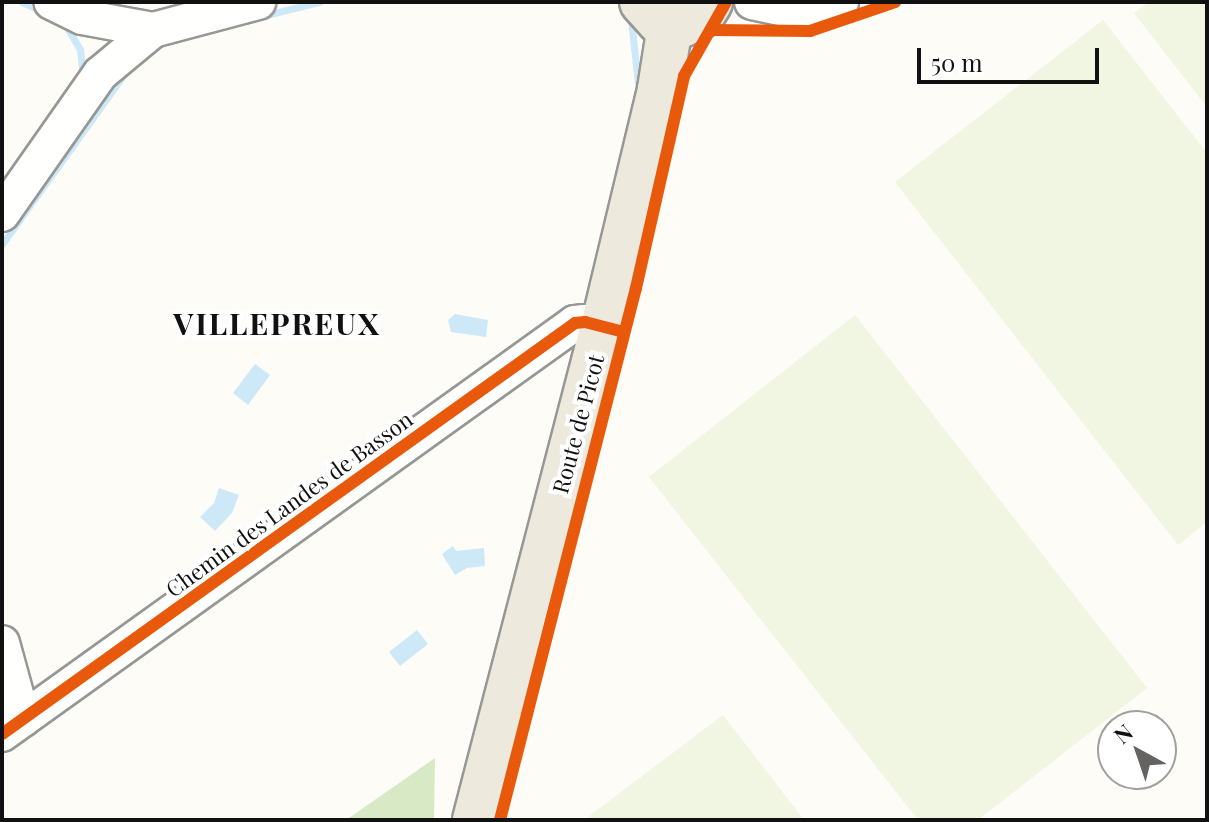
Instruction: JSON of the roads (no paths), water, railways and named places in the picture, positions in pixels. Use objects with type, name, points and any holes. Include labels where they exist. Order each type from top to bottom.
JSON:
[{"type":"main road","points":[[656,13],[693,21],[710,2]]},
{"type":"main road","name":"Route de Picot","points":[[475,820],[603,327],[660,89],[656,13]]},
{"type":"street","points":[[51,2],[82,17],[153,30]]},
{"type":"street","points":[[2,214],[100,74],[153,30],[258,2]]},
{"type":"street","points":[[752,2],[790,10],[832,6],[841,2]]},
{"type":"street","points":[[82,17],[100,74]]},
{"type":"street","name":"Chemin des Landes de Basson","points":[[12,726],[575,323],[603,327]]},
{"type":"street","points":[[2,643],[12,726]]},
{"type":"water","points":[[455,314],[488,320],[486,337],[451,332],[448,320]]},
{"type":"water","points":[[255,364],[270,375],[248,405],[233,393]]},
{"type":"water","points":[[219,488],[239,495],[232,513],[215,531],[200,517],[214,503]]},
{"type":"water","points":[[453,546],[456,551],[484,548],[485,566],[467,568],[455,575],[442,554]]},
{"type":"water","points":[[417,630],[428,644],[400,666],[389,652]]},
{"type":"waterway","points":[[22,2],[42,11]]},
{"type":"waterway","points":[[262,16],[319,2]]},
{"type":"waterway","points":[[631,20],[639,92]]},
{"type":"waterway","points":[[66,26],[80,49],[83,77]]},
{"type":"waterway","points":[[2,244],[125,73]]},
{"type":"district","name":"VILLEPREUX","points":[[277,323]]}]
